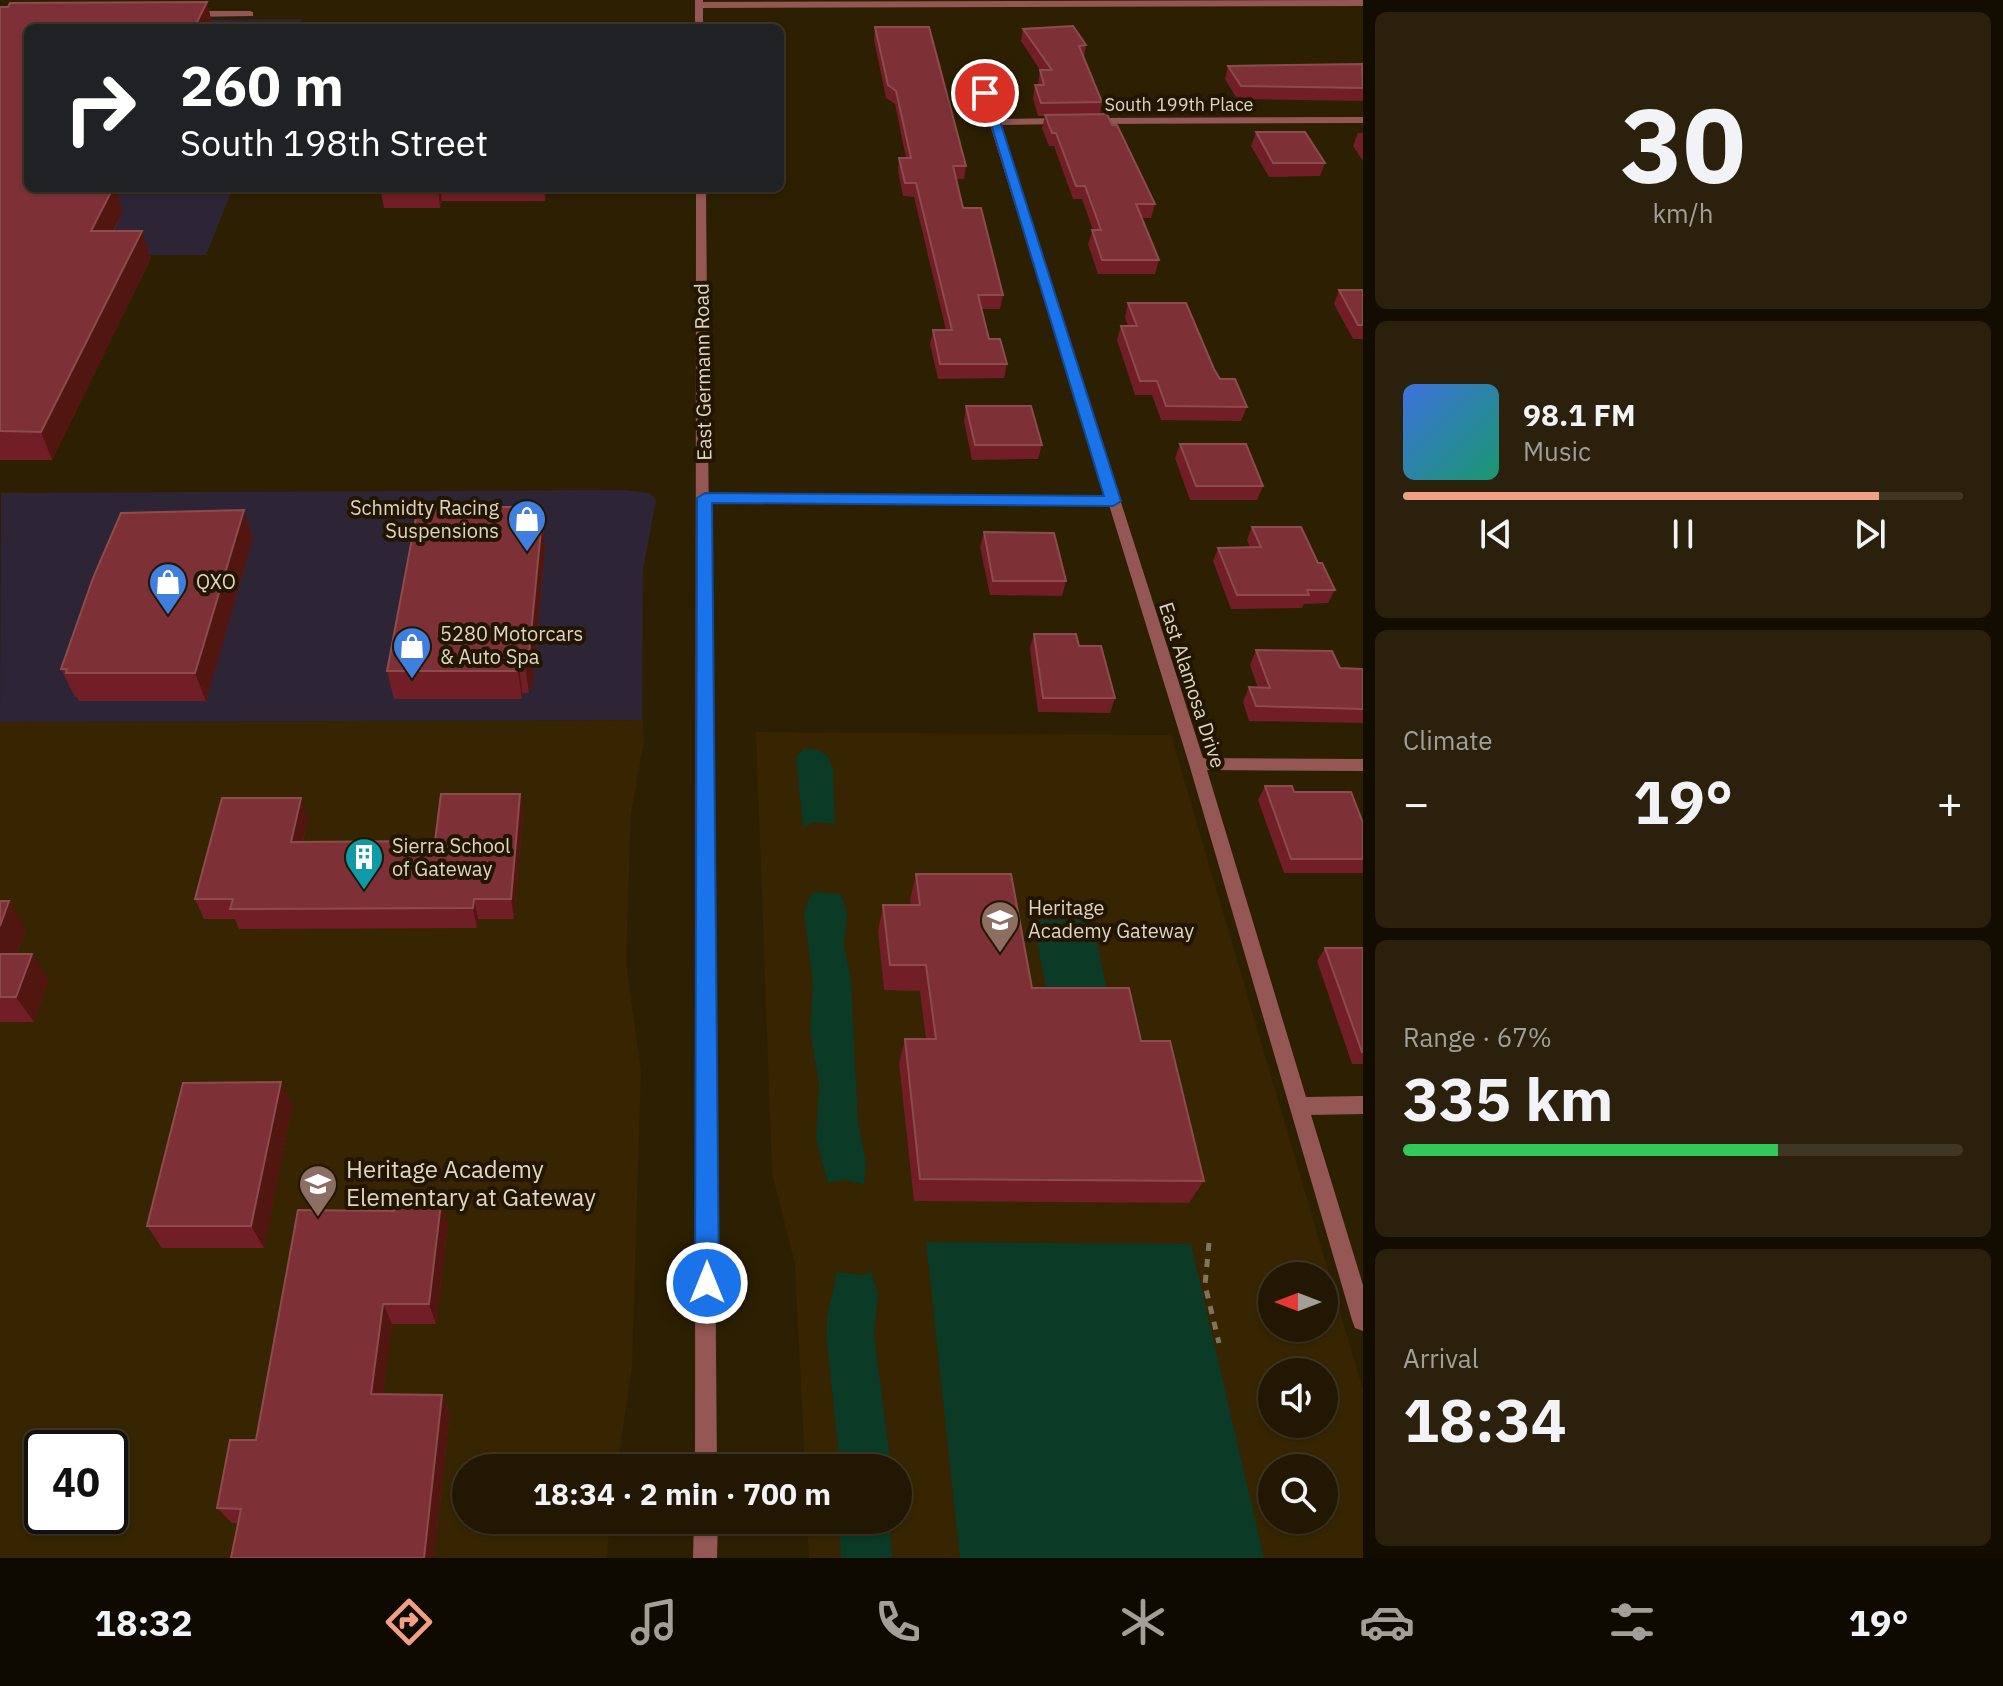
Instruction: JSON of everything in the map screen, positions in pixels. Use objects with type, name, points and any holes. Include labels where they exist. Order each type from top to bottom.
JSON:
[{"type":"street","points":[[699,24],[699,3],[1363,3]]},
{"type":"street","points":[[172,14],[250,14]]},
{"type":"street","name":"East Alamosa Drive","points":[[976,64],[1197,764],[1363,1320]]},
{"type":"street","name":"South 199th Place","points":[[995,122],[1363,120]]},
{"type":"street","name":"East Germann Road","points":[[701,192],[705,498],[706,1454]]},
{"type":"street","points":[[705,498],[1113,501]]},
{"type":"street","points":[[1197,764],[1363,765]]},
{"type":"street","points":[[1298,1106],[1363,1105]]},
{"type":"street","points":[[705,1558],[706,1534]]},
{"type":"path","points":[[1209,1243],[1205,1285],[1219,1343]]},
{"type":"shaded area","points":[[302,19],[300,24],[24,24],[24,192],[231,192],[206,255],[0,256],[0,20]]},
{"type":"shaded area","points":[[624,490],[650,493],[656,500],[643,570],[642,720],[0,722],[1,493]]},
{"type":"shaded area","name":"Heritage Academy Elementary at Gateway","points":[[643,720],[644,741],[631,814],[626,963],[641,1070],[632,1367],[619,1454],[452,1454],[452,1534],[609,1534],[607,1558],[0,1558],[0,722]]},
{"type":"shaded area","name":"Heritage Academy Gateway","points":[[756,732],[1171,735],[1325,1262],[1258,1262],[1258,1342],[1338,1342],[1338,1305],[1363,1390],[1363,1558],[809,1558],[808,1534],[912,1534],[912,1454],[804,1454],[795,1264],[772,1173]]},
{"type":"green space","points":[[805,748],[821,751],[829,758],[833,771],[835,824],[815,822],[803,827],[796,757]]},
{"type":"green space","points":[[812,892],[841,894],[847,914],[844,945],[851,981],[858,1123],[866,1162],[864,1185],[845,1180],[828,1183],[816,1139],[819,1083],[810,1031],[813,984],[804,912]]},
{"type":"green space","points":[[1033,920],[1092,920],[1110,1004],[1049,1004]]},
{"type":"green space","points":[[926,1242],[1191,1244],[1264,1558],[960,1558]]},
{"type":"green space","points":[[870,1270],[878,1293],[874,1335],[889,1454],[839,1454],[827,1317],[837,1272],[864,1275]]},
{"type":"green space","points":[[840,1534],[890,1534],[892,1558],[841,1558]]},
{"type":"building","points":[[207,2],[196,24],[24,24],[24,192],[111,192],[91,231],[142,231],[41,432],[0,431],[0,7],[8,7],[10,3]]},
{"type":"building","points":[[1073,26],[1086,45],[1079,46],[1102,102],[1041,103],[1035,85],[1044,85],[1040,70],[1052,70],[1023,29]]},
{"type":"building","points":[[875,27],[929,27],[966,166],[953,166],[963,208],[981,208],[1003,295],[978,295],[989,339],[1000,339],[1007,364],[940,364],[933,330],[952,330],[916,183],[905,183],[899,158],[911,158],[896,91],[888,85]]},
{"type":"building","points":[[1362,64],[1363,88],[1241,86],[1228,66]]},
{"type":"building","points":[[1107,114],[1112,125],[1117,125],[1155,204],[1136,204],[1159,260],[1102,260],[1092,230],[1101,230],[1085,186],[1076,186],[1056,133],[1052,133],[1045,115]]},
{"type":"building","points":[[1256,132],[1305,132],[1325,163],[1273,163]]},
{"type":"building","points":[[1339,290],[1363,290],[1363,325],[1358,325]]},
{"type":"building","points":[[1128,303],[1186,303],[1214,369],[1220,379],[1235,379],[1247,407],[1166,406],[1157,381],[1140,381],[1121,326],[1137,326]]},
{"type":"building","points":[[966,406],[1031,406],[1042,445],[975,445]]},
{"type":"building","points":[[1180,444],[1246,444],[1263,486],[1196,486]]},
{"type":"building","points":[[418,507],[533,507],[540,510],[539,519],[542,519],[529,654],[525,665],[519,665],[518,671],[387,671]]},
{"type":"building","name":"QXO","points":[[244,510],[195,673],[66,673],[67,669],[61,669],[93,578],[121,513]]},
{"type":"building","points":[[1252,527],[1301,527],[1335,590],[1307,590],[1309,595],[1237,595],[1218,548],[1261,547]]},
{"type":"building","points":[[984,532],[1054,533],[1066,581],[993,581]]},
{"type":"building","points":[[1034,634],[1076,634],[1079,646],[1101,646],[1115,698],[1043,698]]},
{"type":"building","points":[[1256,650],[1332,651],[1340,668],[1363,669],[1363,709],[1256,706],[1249,687],[1270,688]]},
{"type":"building","points":[[1265,786],[1292,786],[1294,792],[1351,792],[1363,823],[1363,859],[1291,859]]},
{"type":"building","name":"Sierra School of Gateway","points":[[441,794],[520,794],[511,899],[474,899],[473,908],[230,909],[233,899],[195,899],[222,798],[301,798],[291,842],[435,841]]},
{"type":"building","points":[[916,874],[1011,874],[1032,988],[1129,988],[1141,1041],[1170,1041],[1204,1181],[920,1179],[905,1039],[936,1039],[926,965],[890,965],[883,905],[920,905]]},
{"type":"building","points":[[0,901],[9,901],[0,926]]},
{"type":"building","points":[[1325,948],[1363,948],[1363,1052],[1362,1052]]},
{"type":"building","points":[[0,954],[32,954],[16,997],[0,997]]},
{"type":"building","points":[[281,1082],[251,1226],[147,1226],[183,1083]]},
{"type":"building","points":[[396,1203],[441,1203],[429,1304],[383,1304],[371,1394],[442,1395],[424,1558],[231,1558],[241,1509],[217,1508],[230,1440],[256,1440],[298,1210],[394,1211]]},
{"type":"place","name":"Schmidty Racing Suspensions","points":[[527,553]]},
{"type":"place","name":"QXO","points":[[168,616]]},
{"type":"place","name":"5280 Motorcars & Auto Spa","points":[[412,680]]},
{"type":"place","name":"Sierra School of Gateway","points":[[364,891]]},
{"type":"place","name":"Heritage Academy Gateway","points":[[1000,954]]},
{"type":"place","name":"Heritage Academy Elementary at Gateway","points":[[318,1218]]},
{"type":"route","points":[[707,1283],[703,827],[705,498],[1113,501],[985,93]]}]
